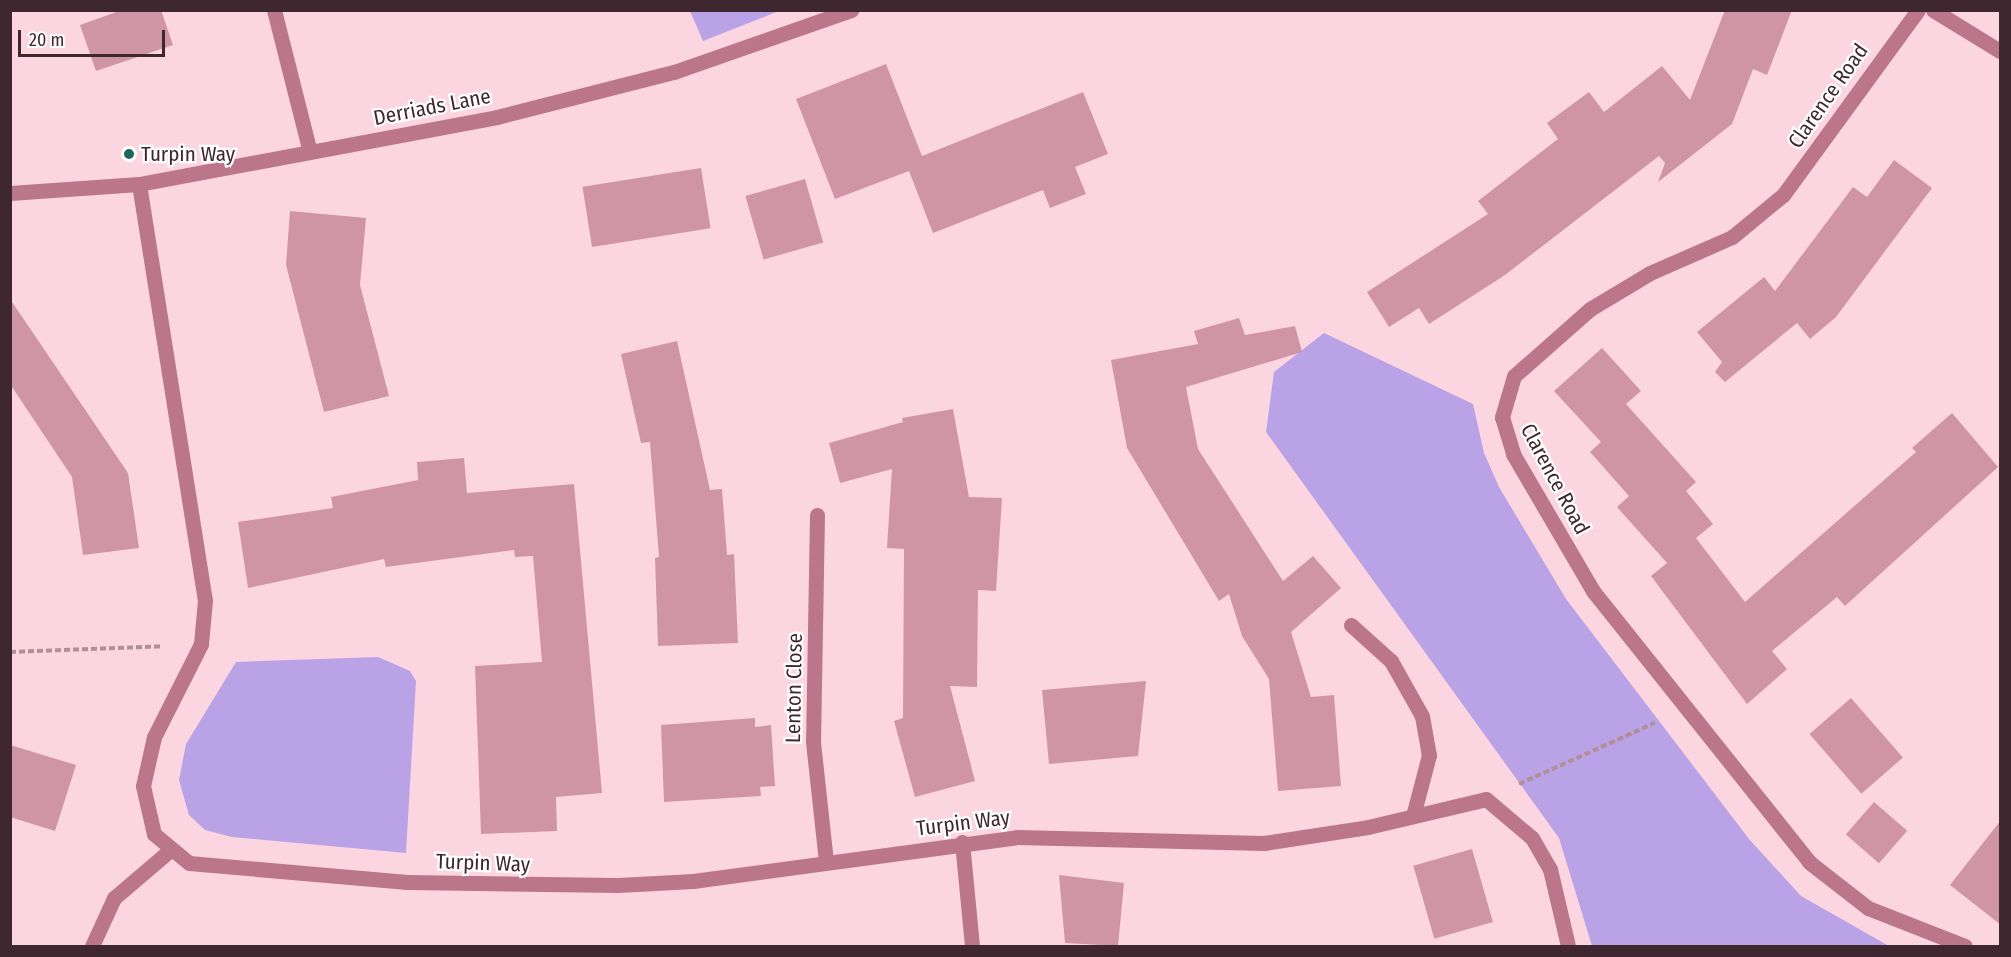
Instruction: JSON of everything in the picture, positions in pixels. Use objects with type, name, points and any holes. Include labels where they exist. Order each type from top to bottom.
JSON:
[{"type":"street","points":[[274,10],[309,148]]},
{"type":"street","name":"Derriads Lane","points":[[10,193],[139,184],[309,148],[497,117],[674,72],[851,10]]},
{"type":"street","name":"Clarence Road","points":[[1918,10],[1783,195],[1732,237],[1650,273],[1590,309],[1532,356],[1505,394],[1504,433],[1513,454],[1593,591],[1683,711],[1836,888],[1868,908],[1965,946]]},
{"type":"street","points":[[1934,10],[2001,51]]},
{"type":"street","points":[[92,946],[114,898],[169,851],[146,812],[145,761],[201,644],[205,593],[139,184]]},
{"type":"street","name":"Lenton Close","points":[[817,515],[813,742],[826,862]]},
{"type":"street","points":[[1351,625],[1391,661],[1422,716],[1429,755],[1413,816]]},
{"type":"street","points":[[1486,799],[1532,838],[1550,869],[1568,946]]},
{"type":"street","name":"Turpin Way","points":[[169,851],[189,863],[236,871],[547,886],[693,881],[962,842],[1078,836],[1264,843],[1413,816],[1486,799]]},
{"type":"street","points":[[962,842],[972,946]]},
{"type":"path","points":[[10,652],[201,644]]},
{"type":"path","points":[[1486,799],[1683,711]]},
{"type":"shaded area","points":[[690,11],[779,11],[703,41]]},
{"type":"shaded area","points":[[1324,333],[1473,404],[1484,453],[1499,487],[1566,599],[1749,839],[1801,896],[1889,946],[1592,946],[1559,838],[1266,432],[1274,372]]},
{"type":"shaded area","points":[[378,657],[410,671],[416,681],[406,853],[232,837],[205,830],[189,815],[179,780],[186,744],[236,662]]},
{"type":"building","points":[[122,10],[161,10],[173,45],[96,71],[80,25]]},
{"type":"building","points":[[1725,10],[1792,10],[1767,75],[1753,69],[1732,124],[1658,182],[1665,163],[1659,156],[1505,275],[1429,324],[1419,308],[1389,327],[1367,292],[1488,214],[1478,201],[1558,139],[1547,123],[1589,92],[1604,112],[1662,66],[1690,100]]},
{"type":"building","points":[[886,64],[922,156],[1083,92],[1108,154],[1075,167],[1086,194],[1050,208],[1043,190],[933,233],[909,171],[835,199],[796,99]]},
{"type":"building","points":[[1894,160],[1932,188],[1836,317],[1810,339],[1797,323],[1725,382],[1715,372],[1722,362],[1697,332],[1764,277],[1775,291],[1853,187],[1867,197]]},
{"type":"building","points":[[701,168],[711,228],[592,247],[582,187]]},
{"type":"building","points":[[805,179],[823,242],[764,260],[745,196]]},
{"type":"building","points":[[290,211],[366,218],[360,285],[389,396],[324,412],[286,265]]},
{"type":"building","points":[[10,299],[128,473],[139,548],[83,555],[72,477],[10,384]]},
{"type":"building","points":[[1239,318],[1245,335],[1295,326],[1302,352],[1186,387],[1198,449],[1283,581],[1313,556],[1341,588],[1291,632],[1311,697],[1334,695],[1341,786],[1278,791],[1269,679],[1242,636],[1229,594],[1219,601],[1127,448],[1111,360],[1198,344],[1194,331]]},
{"type":"building","points":[[677,341],[710,490],[722,489],[727,555],[734,554],[738,643],[658,646],[655,558],[659,557],[650,442],[641,443],[621,354]]},
{"type":"building","points":[[1602,348],[1641,391],[1626,404],[1696,482],[1686,491],[1713,524],[1696,538],[1745,602],[1916,452],[1912,448],[1952,413],[1998,467],[1845,606],[1837,597],[1772,651],[1787,669],[1747,704],[1651,576],[1667,563],[1617,507],[1629,496],[1590,452],[1601,442],[1554,391]]},
{"type":"building","points":[[953,409],[969,497],[1002,498],[996,591],[978,590],[977,687],[950,686],[975,781],[915,797],[894,721],[903,718],[904,549],[887,548],[892,469],[840,483],[829,443],[903,422],[902,418]]},
{"type":"building","points":[[464,458],[467,493],[574,484],[602,793],[556,797],[557,831],[481,834],[475,666],[542,662],[533,556],[515,557],[514,550],[386,567],[384,559],[248,588],[238,522],[333,508],[331,497],[418,480],[417,462]]},
{"type":"building","points":[[1146,681],[1138,756],[1049,764],[1042,690]]},
{"type":"building","points":[[1851,698],[1903,758],[1861,794],[1809,734]]},
{"type":"building","points":[[755,718],[755,727],[771,725],[775,786],[760,787],[761,796],[664,802],[661,725]]},
{"type":"building","points":[[10,745],[76,765],[55,831],[10,817]]},
{"type":"building","points":[[1874,802],[1907,831],[1879,863],[1846,834]]},
{"type":"building","points":[[2001,820],[2001,925],[1950,885]]},
{"type":"building","points":[[1472,849],[1493,922],[1434,939],[1413,866]]},
{"type":"building","points":[[1059,875],[1124,883],[1118,946],[1065,943]]},
{"type":"place","name":"Turpin Way","points":[[129,154]]}]
